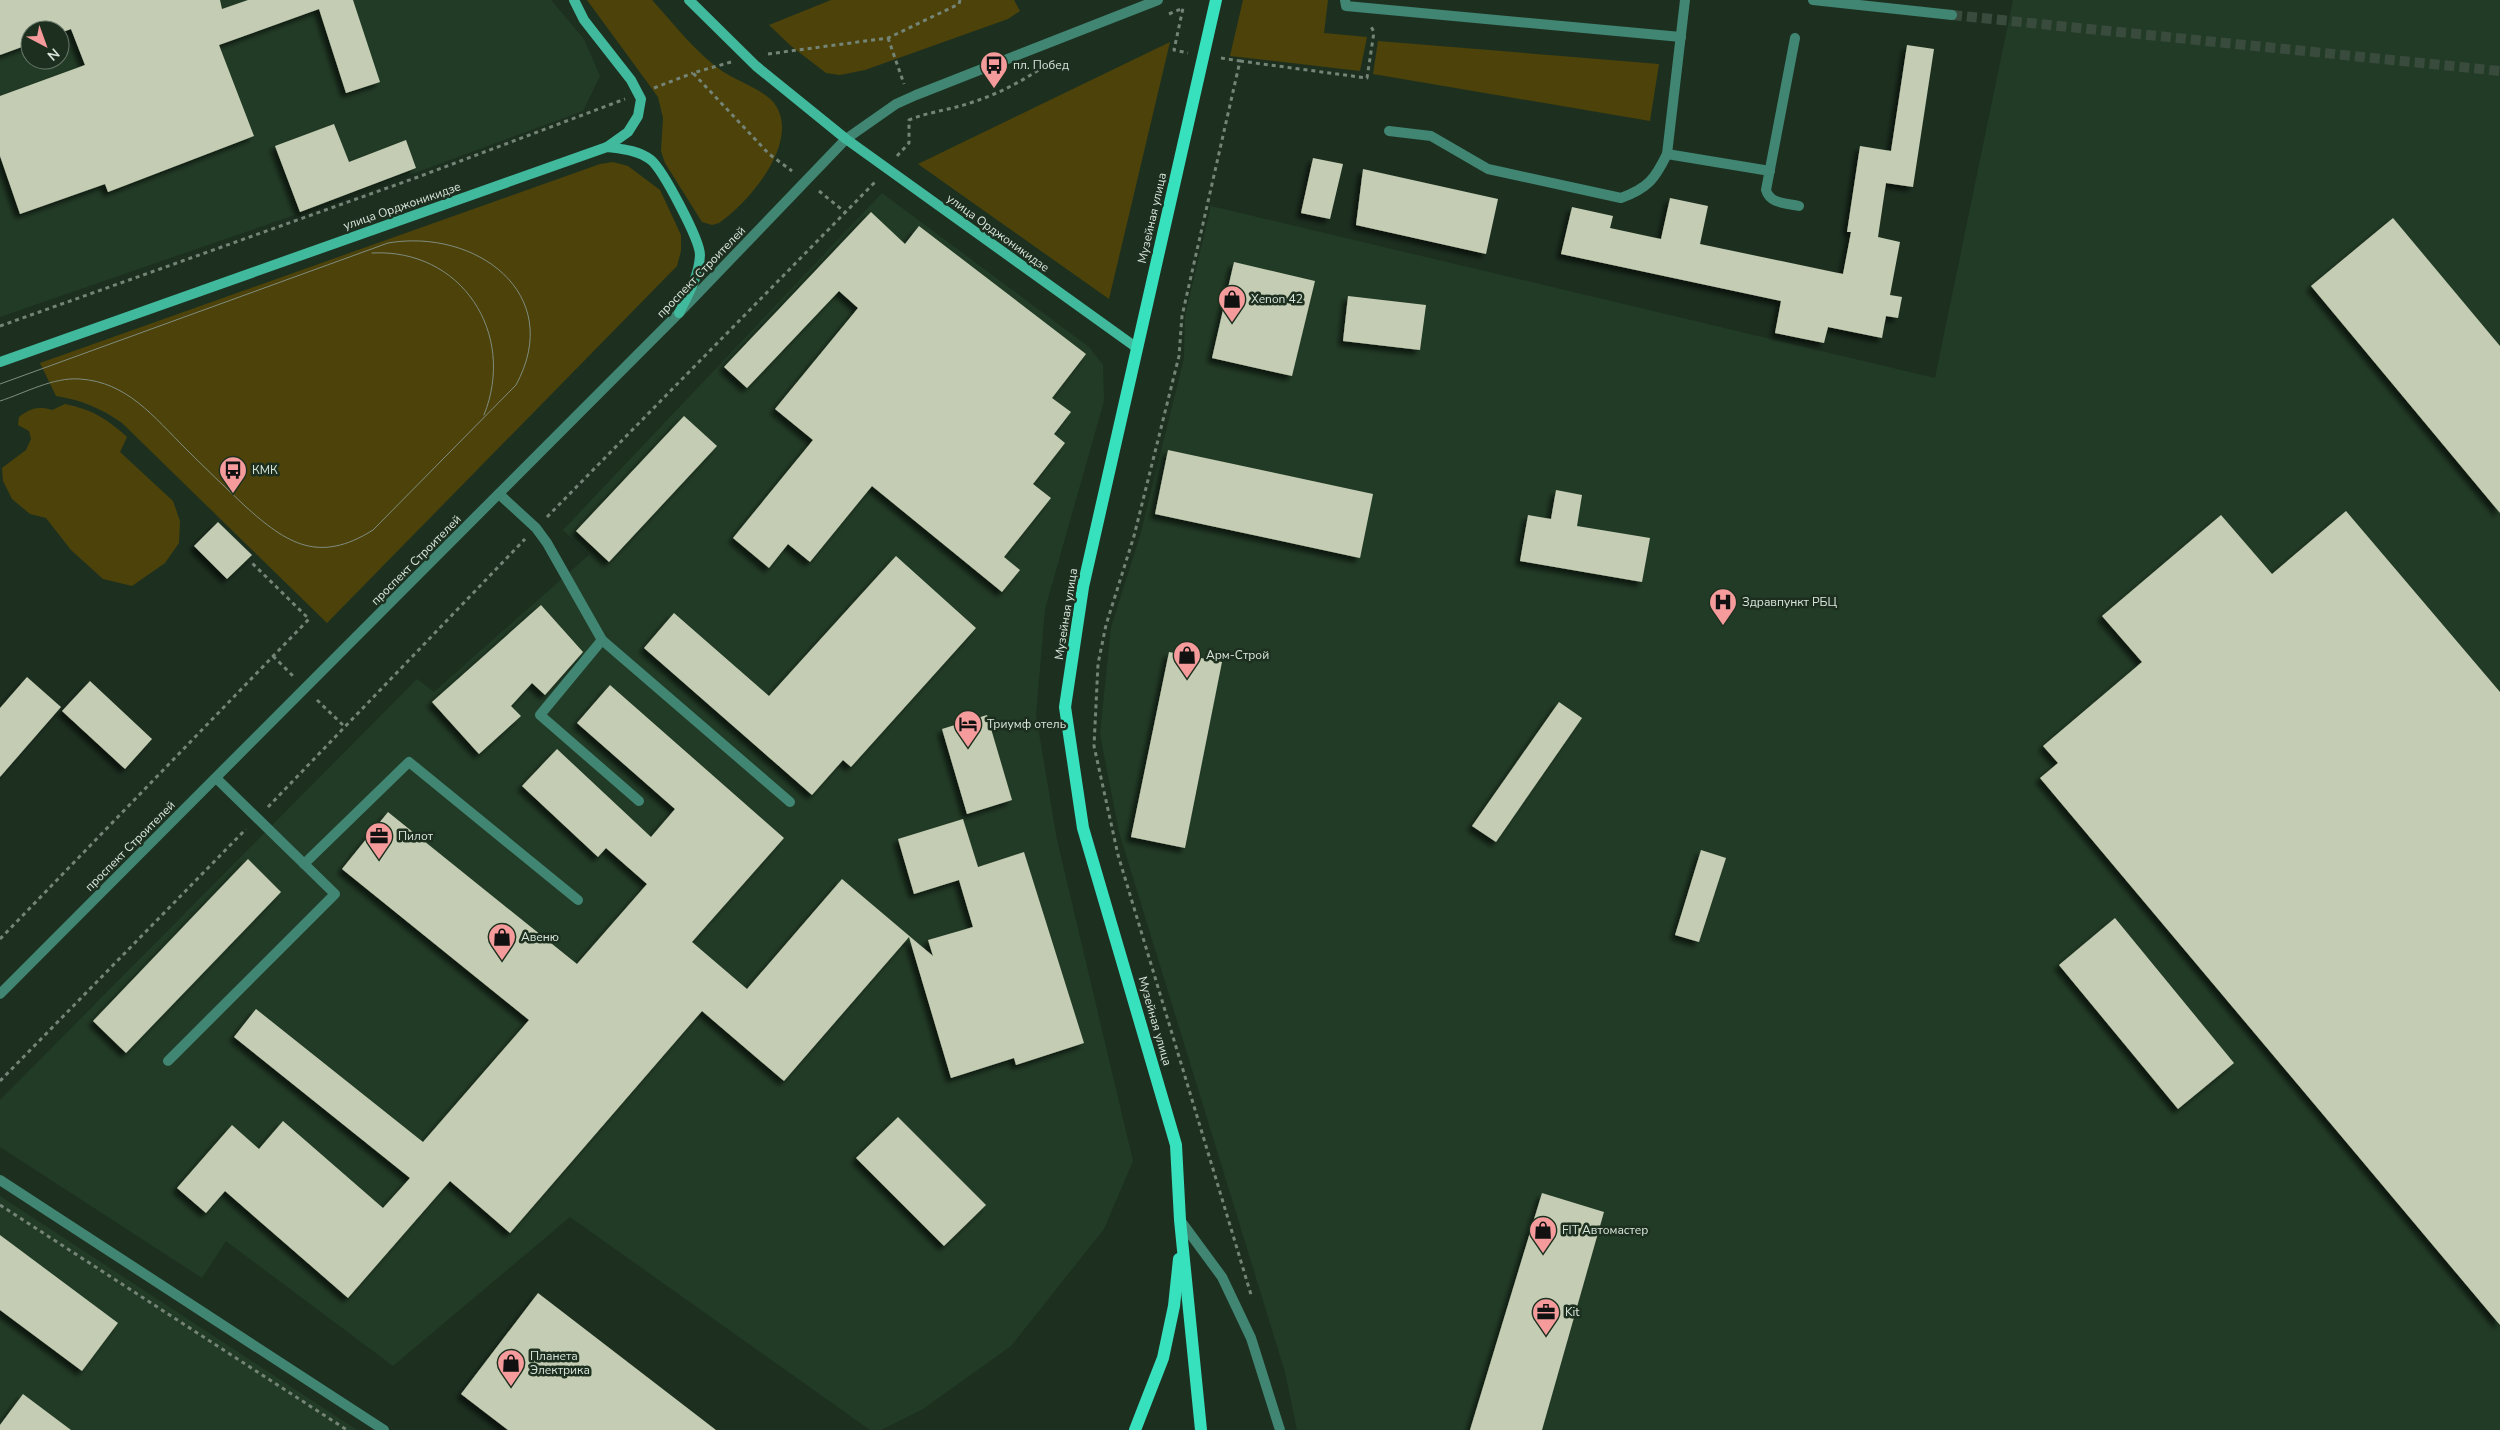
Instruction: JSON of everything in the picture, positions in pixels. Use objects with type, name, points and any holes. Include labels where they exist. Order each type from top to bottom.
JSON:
[{"type":"main road","points":[[574,0],[584,20],[631,80],[641,99],[638,116],[628,132],[607,147]]},
{"type":"main road","name":"улица Орджоникидзе","points":[[689,0],[756,66],[846,139],[1136,348]]},
{"type":"main road","name":"Музейная улица","points":[[1181,1226],[1176,1145],[1083,828],[1065,707],[1083,586],[1216,0]]},
{"type":"main road","points":[[607,147],[639,153],[652,161],[663,176],[699,242],[700,256],[697,272],[678,313]]},
{"type":"main road","name":"улица Орджоникидзе","points":[[0,362],[607,147]]},
{"type":"main road","points":[[1135,1430],[1162,1358],[1174,1306],[1181,1226]]},
{"type":"main road","points":[[1181,1226],[1201,1430]]},
{"type":"street","name":"проспект Строителей","points":[[0,994],[499,494],[846,139],[896,104],[1158,0]]},
{"type":"street","points":[[1345,0],[1346,6],[1359,8],[1680,37]]},
{"type":"street","points":[[1389,130],[1431,136],[1488,169],[1621,198],[1640,191],[1651,182],[1667,154],[1685,0]]},
{"type":"street","points":[[1813,0],[1952,15]]},
{"type":"street","points":[[1795,38],[1766,190],[1768,196],[1773,201],[1799,206]]},
{"type":"street","points":[[1667,154],[1770,171]]},
{"type":"street","points":[[499,494],[536,528],[547,543],[602,640],[790,802]]},
{"type":"street","points":[[602,640],[540,715],[640,801]]},
{"type":"street","points":[[304,864],[409,762],[578,900]]},
{"type":"street","points":[[168,1061],[335,894],[216,778]]},
{"type":"street","points":[[0,1180],[384,1430]]},
{"type":"street","points":[[1181,1226],[1222,1277],[1251,1338],[1280,1430]]},
{"type":"path","points":[[1165,15],[1184,8],[1174,50],[1367,78],[1374,32],[1359,8]]},
{"type":"path","points":[[888,38],[918,117]]},
{"type":"path","points":[[0,1080],[258,818],[536,528],[887,168],[909,143],[909,120],[928,112],[972,103],[1029,78],[1055,59]]},
{"type":"path","points":[[1240,61],[1182,316],[1179,356],[1134,536],[1106,625],[1098,664],[1094,746],[1118,856],[1255,1308]]},
{"type":"path","points":[[0,326],[418,178],[693,74]]},
{"type":"path","points":[[0,938],[309,619],[250,561]]},
{"type":"path","points":[[0,1205],[347,1430]]},
{"type":"shaded area","points":[[0,0],[551,0],[584,39],[600,76],[583,111],[390,182],[0,317]]},
{"type":"shaded area","points":[[587,0],[652,0],[685,37],[712,63],[722,71],[763,94],[774,103],[781,118],[782,134],[777,152],[769,169],[745,201],[719,223],[712,225],[702,222],[665,163],[661,151],[663,118],[658,97]]},
{"type":"shaded area","points":[[831,0],[1014,0],[1020,11],[1008,19],[865,70],[840,75],[826,73],[791,46],[769,25]]},
{"type":"shaded area","points":[[1243,0],[1328,0],[1324,33],[1367,37],[1360,71],[1230,56]]},
{"type":"shaded area","points":[[2013,0],[2500,0],[2500,1430],[1297,1430],[1285,1372],[1119,832],[1100,734],[1111,627],[1140,536],[1184,358],[1185,316],[1211,206],[1935,378]]},
{"type":"shaded area","points":[[1378,41],[1659,64],[1650,121],[1373,74]]},
{"type":"shaded area","points":[[1170,42],[1109,299],[918,164]]},
{"type":"shaded area","points":[[613,162],[628,166],[660,190],[681,235],[681,251],[677,266],[327,623],[122,423],[90,405],[56,396],[40,363],[600,164]]},
{"type":"shaded area","points":[[882,193],[1089,347],[1103,365],[1104,401],[1045,609],[1036,715],[1057,840],[1133,1161],[1104,1229],[1011,1346],[923,1409],[881,1430],[870,1430],[570,1217],[393,1366],[226,1241],[202,1278],[0,1147],[0,1100],[417,679],[434,692],[589,555],[563,530]]},
{"type":"shaded area","points":[[65,404],[84,409],[99,416],[127,437],[120,452],[173,501],[180,521],[179,543],[165,563],[132,586],[103,579],[71,550],[46,518],[30,514],[12,499],[3,481],[2,468],[26,450],[31,439],[29,431],[18,425],[19,417],[35,409],[52,410]]},
{"type":"shaded area","points":[[0,1196],[357,1430],[0,1430]]},
{"type":"building","points":[[0,0],[220,0],[222,9],[248,0],[353,0],[380,82],[346,93],[319,9],[219,45],[254,136],[108,192],[105,184],[20,214],[0,156],[0,96],[85,65],[70,29],[70,20],[20,20],[20,48],[0,55]]},
{"type":"building","points":[[1907,45],[1934,49],[1913,187],[1886,183],[1878,237],[1900,242],[1890,295],[1902,297],[1898,318],[1886,316],[1882,338],[1828,327],[1824,343],[1775,333],[1781,301],[1561,254],[1572,207],[1613,216],[1610,228],[1661,239],[1670,198],[1708,206],[1700,244],[1843,274],[1851,232],[1847,232],[1860,146],[1891,151]]},
{"type":"building","points":[[334,124],[349,162],[406,140],[416,168],[300,212],[275,146]]},
{"type":"building","points":[[1313,158],[1343,164],[1330,219],[1301,213]]},
{"type":"building","points":[[1363,169],[1498,199],[1486,254],[1356,225]]},
{"type":"building","points":[[871,212],[905,244],[919,226],[1086,354],[1052,398],[1071,412],[1054,434],[1065,443],[1033,484],[1051,498],[1004,557],[1020,570],[1002,592],[872,486],[810,562],[788,544],[769,568],[733,538],[813,440],[775,409],[858,308],[839,291],[747,388],[724,367]]},
{"type":"building","points":[[2393,218],[2500,346],[2500,513],[2311,286]]},
{"type":"building","points":[[1234,262],[1315,281],[1292,376],[1212,358]]},
{"type":"building","points":[[1348,296],[1426,305],[1420,350],[1343,341]]},
{"type":"building","points":[[684,416],[717,446],[609,562],[576,531]]},
{"type":"building","points":[[1168,450],[1373,494],[1360,558],[1155,514]]},
{"type":"building","points":[[1556,490],[1582,495],[1577,526],[1650,538],[1642,582],[1520,561],[1528,515],[1551,519]]},
{"type":"building","points":[[2346,511],[2500,692],[2500,1325],[2040,778],[2058,763],[2043,746],[2142,662],[2102,616],[2221,515],[2272,574]]},
{"type":"building","points":[[218,522],[252,555],[227,579],[194,546]]},
{"type":"building","points":[[896,556],[976,628],[851,767],[843,760],[812,795],[644,648],[674,613],[769,696]]},
{"type":"building","points":[[541,605],[583,652],[545,695],[532,683],[511,706],[521,716],[479,754],[432,702]]},
{"type":"building","points":[[1169,652],[1222,662],[1185,848],[1131,837]]},
{"type":"building","points":[[27,677],[61,707],[0,777],[0,708]]},
{"type":"building","points":[[90,681],[152,739],[125,769],[62,711]]},
{"type":"building","points":[[610,685],[784,838],[692,942],[747,989],[842,879],[933,956],[928,940],[973,927],[959,880],[914,894],[898,839],[963,819],[978,867],[1024,852],[1084,1043],[1016,1065],[1014,1058],[951,1078],[909,937],[784,1081],[702,1011],[510,1233],[450,1181],[348,1298],[225,1191],[206,1213],[177,1188],[232,1125],[259,1149],[283,1121],[383,1208],[410,1178],[234,1037],[256,1009],[423,1142],[529,1020],[342,869],[388,812],[577,964],[647,884],[606,848],[598,857],[522,786],[557,749],[651,837],[675,809],[577,723]]},
{"type":"building","points":[[1559,702],[1582,718],[1496,842],[1472,826]]},
{"type":"building","points":[[987,715],[1012,800],[967,814],[942,729]]},
{"type":"building","points":[[1701,850],[1726,858],[1699,942],[1675,935]]},
{"type":"building","points":[[248,859],[281,892],[126,1053],[93,1021]]},
{"type":"building","points":[[2115,918],[2234,1063],[2178,1109],[2059,965]]},
{"type":"building","points":[[898,1117],[986,1205],[944,1246],[856,1158]]},
{"type":"building","points":[[1542,1193],[1604,1212],[1542,1430],[1470,1430]]},
{"type":"building","points":[[0,1235],[118,1323],[82,1371],[0,1310]]},
{"type":"building","points":[[538,1293],[716,1430],[508,1430],[461,1394]]},
{"type":"building","points":[[23,1394],[71,1430],[0,1430],[0,1425]]},
{"type":"tunnel","points":[[1952,15],[2500,71]]},
{"type":"tram line","points":[[0,384],[388,243],[421,241],[452,246],[480,257],[503,274],[520,296],[529,322],[528,352],[516,385],[373,530],[354,540],[336,546],[304,545],[275,531],[245,506],[151,413],[126,394],[112,387],[80,379],[60,380],[0,401]]},
{"type":"tram line","points":[[372,253],[404,255],[432,265],[455,280],[474,301],[487,326],[493,354],[492,384],[484,415]]},
{"type":"place","name":"пл. Побед","points":[[994,89]]},
{"type":"place","name":"Xenon 42","points":[[1232,323]]},
{"type":"place","name":"КМК","points":[[233,494]]},
{"type":"place","name":"Здравпункт РБЦ","points":[[1723,626]]},
{"type":"place","name":"Арм-Строй","points":[[1187,679]]},
{"type":"place","name":"Триумф отель","points":[[968,748]]},
{"type":"place","name":"Пилот","points":[[379,860]]},
{"type":"place","name":"Авеню","points":[[502,961]]},
{"type":"place","name":"FIT Автомастер","points":[[1543,1254]]},
{"type":"place","name":"Kit","points":[[1546,1336]]},
{"type":"place","name":"Планета Электрика","points":[[511,1387]]}]
